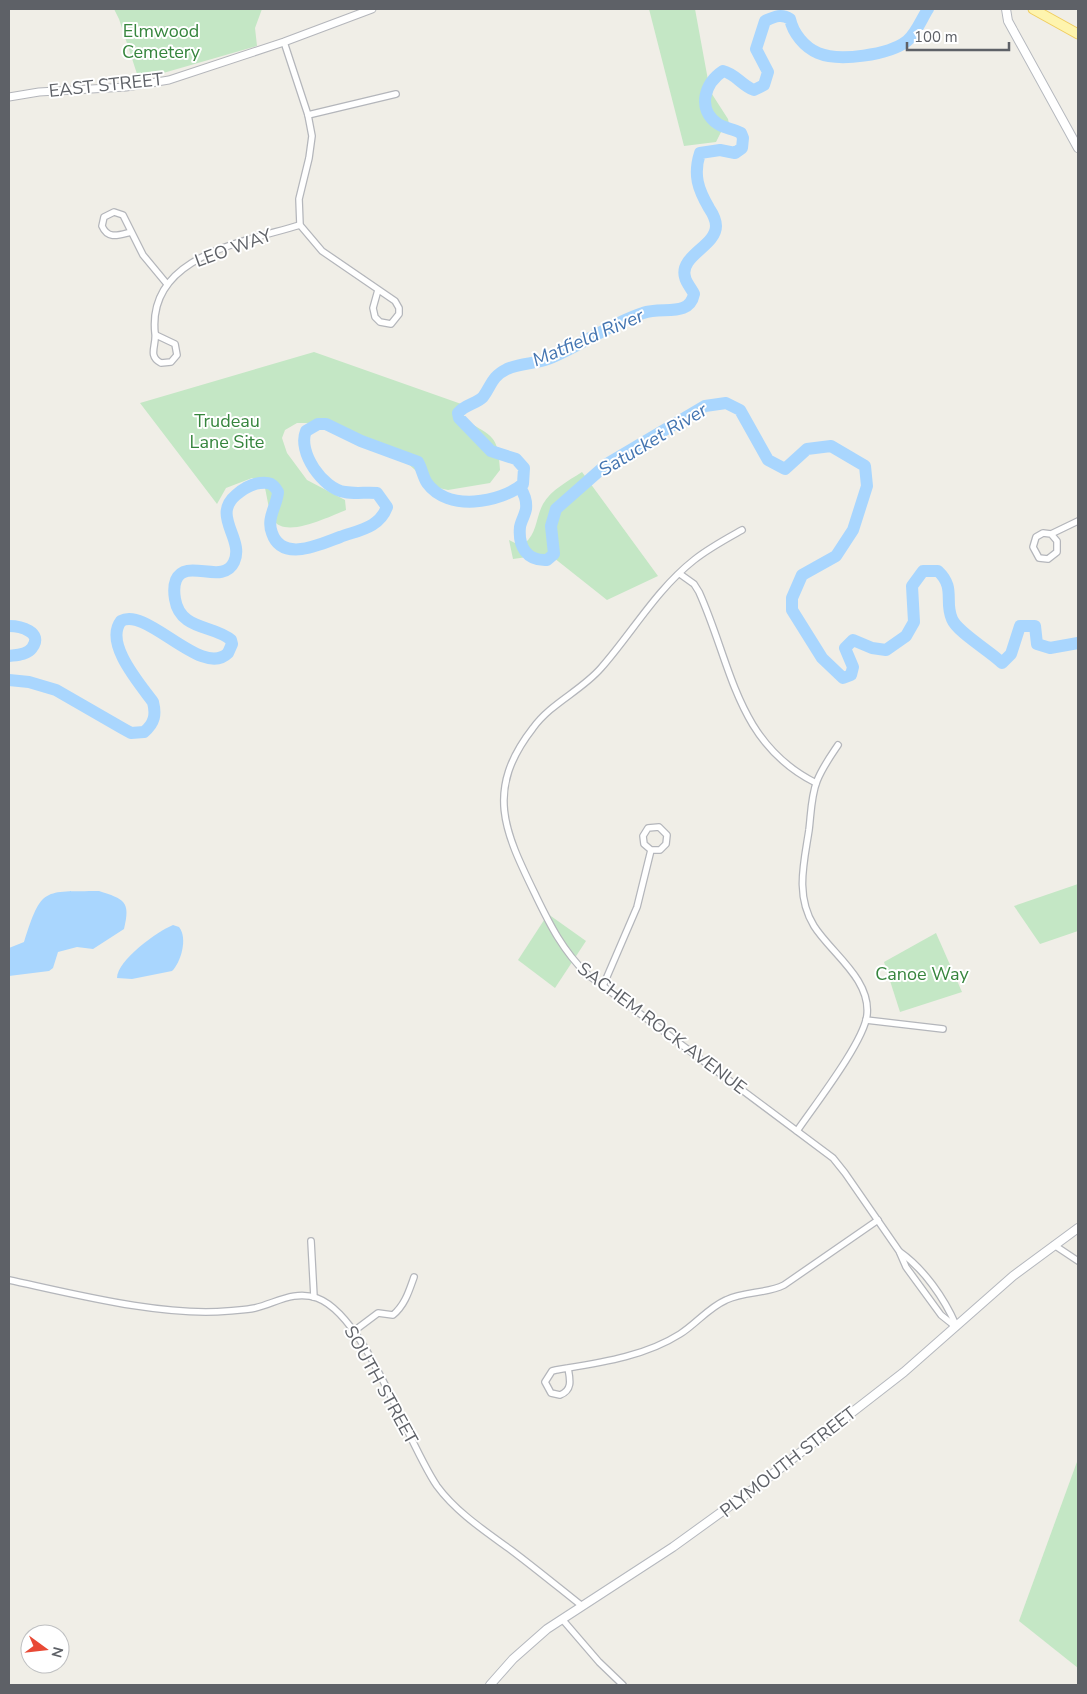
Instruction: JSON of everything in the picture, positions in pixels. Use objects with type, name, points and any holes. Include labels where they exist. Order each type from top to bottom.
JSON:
[{"type":"main road","points":[[1006,9],[1008,21],[1078,148]]},
{"type":"main road","points":[[1033,9],[1078,34]]},
{"type":"main road","name":"PLYMOUTH STREET","points":[[494,1684],[521,1651],[562,1619],[666,1552],[733,1504],[888,1385],[1013,1276],[1078,1228]]},
{"type":"street","name":"EAST STREET","points":[[9,97],[150,84],[178,77],[284,42],[372,9]]},
{"type":"street","points":[[284,42],[308,115],[312,147],[299,198],[300,225],[322,251],[392,298],[399,308],[398,318],[392,324],[380,322],[375,317],[373,311],[378,290]]},
{"type":"street","points":[[308,115],[396,94]]},
{"type":"street","points":[[132,232],[110,236],[103,229],[103,220],[109,213],[120,213],[132,232],[149,265],[167,284]]},
{"type":"street","name":"LEO WAY","points":[[156,335],[175,344],[177,355],[171,362],[161,363],[154,357],[152,350],[156,335],[155,315],[167,284],[179,271],[202,257],[300,225]]},
{"type":"street","points":[[1051,534],[1057,541],[1056,552],[1048,559],[1039,558],[1034,551],[1034,539],[1043,533],[1051,534],[1078,521]]},
{"type":"street","name":"SACHEM ROCK AVENUE","points":[[742,530],[704,553],[680,574],[646,610],[595,675],[556,703],[538,721],[518,750],[506,786],[504,813],[508,834],[561,945],[581,968],[840,1165],[878,1220],[906,1267],[942,1315],[956,1326]]},
{"type":"street","points":[[680,574],[694,584],[700,592],[738,699],[755,730],[787,765],[816,783]]},
{"type":"street","points":[[797,1131],[842,1065],[862,1032],[866,1020],[867,1006],[862,990],[816,929],[804,902],[803,864],[816,783],[838,745]]},
{"type":"street","points":[[650,827],[659,827],[666,832],[667,841],[660,850],[651,850],[643,842],[644,833],[650,827]]},
{"type":"street","points":[[603,986],[637,906],[651,850]]},
{"type":"street","points":[[866,1020],[943,1029]]},
{"type":"street","points":[[568,1368],[570,1383],[567,1391],[560,1395],[551,1393],[545,1384],[547,1376],[554,1370],[610,1361],[662,1344],[689,1329],[723,1301],[784,1285],[878,1220]]},
{"type":"street","points":[[9,1280],[120,1302],[199,1312],[254,1308],[288,1297],[314,1297],[311,1241]]},
{"type":"street","points":[[1054,1246],[1078,1261]]},
{"type":"street","name":"SACHEM ROCK AVENUE","points":[[898,1251],[913,1261],[925,1276],[948,1308],[956,1326]]},
{"type":"street","points":[[354,1331],[378,1313],[393,1314],[398,1310],[406,1299],[414,1277]]},
{"type":"street","name":"SOUTH STREET","points":[[314,1297],[337,1311],[354,1331],[415,1446],[442,1492],[476,1523],[582,1606]]},
{"type":"street","points":[[562,1619],[599,1662],[623,1685]]},
{"type":"green space","name":"Elmwood Cemetery","points":[[114,9],[262,9],[255,28],[257,46],[139,80]]},
{"type":"green space","points":[[649,9],[695,9],[710,91],[728,119],[729,124],[722,130],[716,142],[684,146]]},
{"type":"green space","name":"Trudeau Lane Site","points":[[314,352],[467,406],[463,413],[465,420],[492,438],[498,450],[500,470],[490,483],[448,490],[434,487],[404,460],[369,438],[320,423],[297,423],[285,430],[282,438],[287,453],[307,480],[345,500],[346,510],[308,525],[287,527],[279,525],[273,519],[264,484],[252,478],[226,488],[217,504],[140,403]]},
{"type":"green space","points":[[582,472],[658,576],[607,600],[549,554],[513,559],[509,540],[515,543],[525,543],[532,535],[543,504],[550,494]]},
{"type":"green space","points":[[1078,884],[1078,931],[1040,944],[1014,906]]},
{"type":"green space","points":[[548,914],[586,941],[555,988],[518,960]]},
{"type":"green space","name":"Canoe Way","points":[[936,933],[962,992],[900,1012],[884,962]]},
{"type":"green space","points":[[1078,1459],[1078,1668],[1019,1621]]},
{"type":"water","points":[[99,891],[124,902],[127,912],[124,929],[93,949],[77,947],[58,952],[53,968],[49,971],[9,976],[9,948],[24,942],[35,911],[47,896],[55,893]]},
{"type":"water","points":[[173,925],[179,927],[182,932],[183,943],[181,956],[172,971],[132,979],[117,978],[124,963],[139,947]]},
{"type":"waterway","name":"Matfield River","points":[[9,680],[29,682],[56,690],[131,733],[144,732],[154,718],[153,702],[125,663],[117,640],[117,630],[121,621],[132,619],[145,623],[204,657],[217,658],[228,653],[232,644],[231,640],[184,617],[178,609],[174,589],[176,580],[181,574],[188,571],[222,572],[229,569],[234,562],[235,545],[227,519],[227,511],[229,503],[236,495],[247,487],[257,484],[268,483],[272,485],[278,492],[270,528],[277,542],[284,547],[293,549],[313,547],[368,527],[379,520],[387,507],[377,493],[345,492],[328,484],[321,477],[309,459],[304,440],[306,431],[318,424],[326,424],[361,441],[418,462],[427,483],[436,492],[448,498],[474,502],[488,500],[513,491],[523,484],[524,468],[516,459],[491,451],[459,418],[458,413],[483,397],[495,378],[507,369],[548,359],[618,323],[643,313],[681,309],[691,301],[694,294],[686,279],[685,270],[687,263],[710,239],[716,226],[714,217],[698,182],[697,168],[700,153],[720,150],[735,153],[742,148],[743,138],[741,133],[718,124],[707,111],[705,104],[706,96],[708,89],[717,76],[723,71],[728,72],[754,90],[764,85],[768,72],[756,49],[765,21],[774,17],[784,16],[790,19],[800,39],[818,53],[827,56],[851,57],[864,56],[899,46],[910,38],[928,9]]},
{"type":"waterway","name":"Satucket River","points":[[520,487],[525,497],[526,506],[520,527],[522,546],[534,558],[547,560],[554,554],[551,526],[556,509],[607,464],[705,406],[726,403],[740,410],[768,460],[785,469],[807,449],[831,446],[865,466],[867,486],[853,530],[836,556],[802,575],[792,598],[792,610],[822,658],[843,678],[851,675],[853,667],[845,648],[853,640],[872,648],[886,650],[906,636],[914,622],[912,586],[923,571],[938,571],[947,583],[950,612],[955,624],[1002,663],[1011,654],[1020,626],[1035,626],[1037,644],[1050,648],[1078,643]]},
{"type":"waterway","name":"Matfield River","points":[[9,626],[29,631],[35,638],[35,642],[30,650],[9,656]]}]
